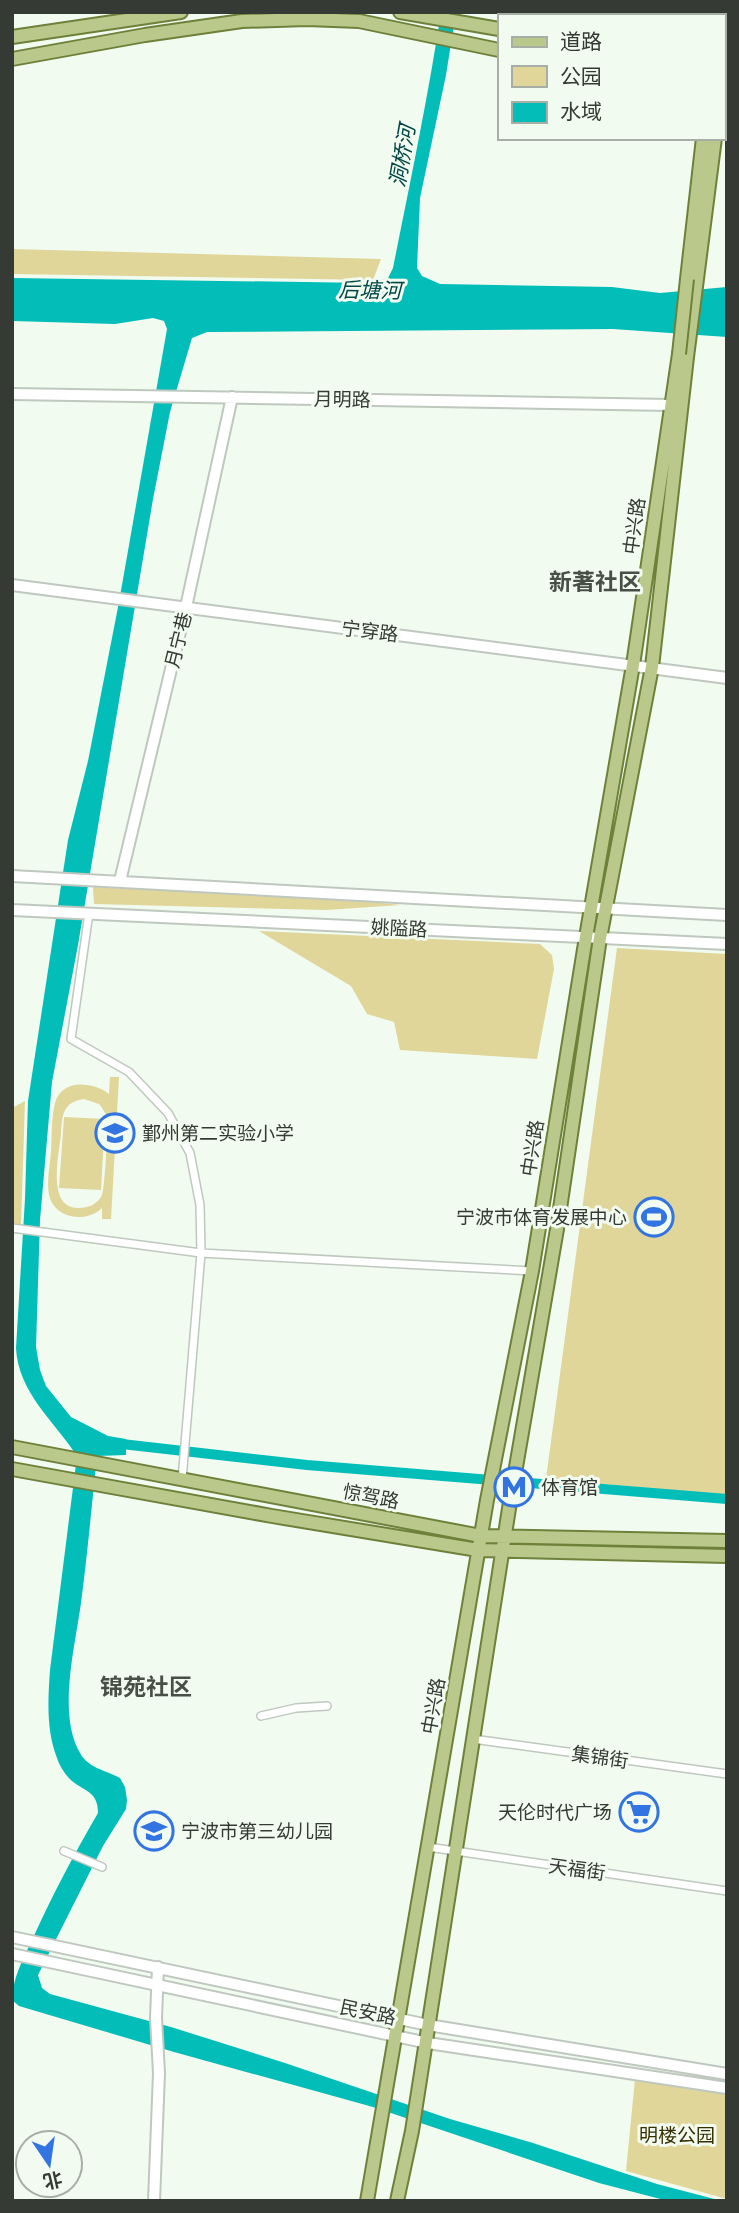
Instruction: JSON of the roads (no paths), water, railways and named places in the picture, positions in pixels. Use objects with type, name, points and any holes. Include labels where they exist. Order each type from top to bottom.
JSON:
[{"type":"main road","points":[[12,37],[138,15],[181,12]]},
{"type":"main road","points":[[400,12],[498,29]]},
{"type":"main road","points":[[12,59],[242,21],[307,19],[359,21],[498,50]]},
{"type":"main road","name":"中兴路","points":[[692,280],[703,140]]},
{"type":"main road","name":"中兴路","points":[[367,2201],[478,1550],[531,1270],[586,937],[599,909],[652,667],[683,355],[715,140]]},
{"type":"main road","name":"中兴路","points":[[397,2201],[412,2131],[503,1544],[557,1229],[600,937],[599,909],[633,665],[671,405],[683,355]]},
{"type":"main road","name":"月明路","points":[[12,394],[671,405]]},
{"type":"main road","name":"月宁巷","points":[[120,881],[186,607],[232,397]]},
{"type":"main road","name":"宁穿路","points":[[12,585],[727,678]]},
{"type":"main road","name":"姚隘路","points":[[12,876],[727,915]]},
{"type":"main road","name":"姚隘路","points":[[12,910],[727,944]]},
{"type":"main road","name":"惊驾路","points":[[12,1447],[183,1476],[481,1536],[503,1544],[727,1556]]},
{"type":"main road","name":"惊驾路","points":[[12,1469],[478,1550],[503,1544],[727,1541]]},
{"type":"main road","name":"民安路","points":[[16,1938],[428,2025],[727,2074]]},
{"type":"main road","name":"民安路","points":[[12,1954],[425,2042],[727,2088]]},
{"type":"main road","points":[[154,2201],[158,1967]]},
{"type":"street","points":[[138,15],[145,35]]},
{"type":"street","points":[[89,913],[71,1039],[129,1072],[168,1113],[190,1153],[200,1205],[201,1253],[183,1476]]},
{"type":"street","points":[[12,1228],[201,1253],[531,1270]]},
{"type":"street","points":[[261,1716],[327,1706]]},
{"type":"street","name":"集锦街","points":[[472,1739],[727,1774]]},
{"type":"street","name":"天福街","points":[[428,1847],[727,1891]]},
{"type":"street","points":[[64,1851],[102,1867]]},
{"type":"water","name":"后塘河","points":[[441,12],[456,12],[446,75],[420,198],[417,268],[422,276],[440,284],[612,287],[660,293],[727,287],[727,337],[613,329],[207,332],[192,338],[170,412],[153,499],[78,945],[52,1082],[40,1220],[36,1347],[46,1386],[71,1417],[108,1436],[126,1439],[126,1455],[97,1456],[70,1676],[69,1717],[73,1736],[83,1758],[120,1778],[127,1800],[126,1809],[103,1846],[38,1975],[42,1988],[50,1994],[171,2027],[450,2119],[657,2184],[722,2201],[668,2201],[599,2183],[373,2107],[174,2052],[19,2006],[12,2000],[16,1976],[26,1953],[98,1813],[96,1801],[90,1793],[70,1779],[59,1764],[51,1737],[49,1714],[50,1670],[77,1456],[30,1392],[18,1364],[16,1348],[28,1101],[68,840],[88,761],[119,602],[167,329],[164,321],[153,318],[115,324],[12,321],[12,278],[371,283],[388,278],[393,268]]},
{"type":"waterway","points":[[113,1443],[307,1465],[727,1499]]},
{"type":"place","name":"鄞州第二实验小学","points":[[115,1133]]},
{"type":"place","name":"宁波市体育发展中心","points":[[654,1217]]},
{"type":"place","name":"体育馆","points":[[514,1487]]},
{"type":"place","name":"天伦时代广场","points":[[639,1812]]},
{"type":"place","name":"宁波市第三幼儿园","points":[[154,1831]]},
{"type":"district","name":"新著社区","points":[[595,581]]},
{"type":"district","name":"锦苑社区","points":[[146,1686]]},
{"type":"water label","name":"洞桥河","points":[[402,156]]},
{"type":"park label","name":"明楼公园","points":[[677,2135]]}]
